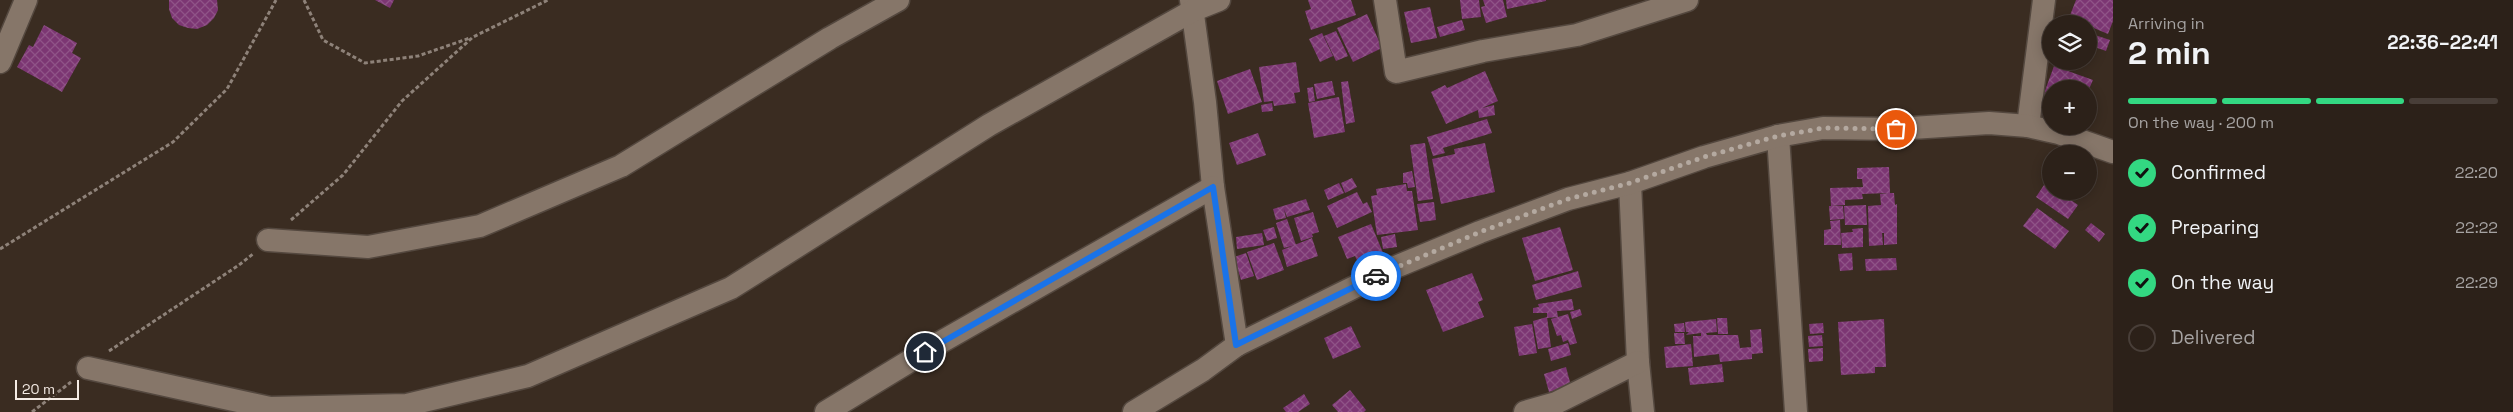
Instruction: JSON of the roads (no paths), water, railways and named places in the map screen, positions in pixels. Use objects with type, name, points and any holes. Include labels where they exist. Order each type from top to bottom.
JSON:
[{"type":"street","points":[[0,62],[26,0]]},
{"type":"street","points":[[268,240],[368,247],[480,226],[621,166],[898,0]]},
{"type":"street","points":[[88,368],[270,408],[407,405],[528,376],[730,288],[988,124],[1192,5],[1219,0]]},
{"type":"street","points":[[1385,0],[1396,72],[1483,51],[1577,35],[1687,0]]},
{"type":"street","points":[[2028,126],[2044,0]]},
{"type":"street","points":[[1192,5],[1213,187],[1236,345]]},
{"type":"street","points":[[1134,412],[1203,370],[1236,345],[1393,268],[1480,232],[1568,199],[1630,183],[1704,157],[1778,136],[1824,128],[1896,129],[1990,123],[2028,126],[2059,133],[2113,152]]},
{"type":"street","points":[[1778,136],[1796,412]]},
{"type":"street","points":[[1630,183],[1638,362],[1643,412]]},
{"type":"street","points":[[826,412],[941,342],[1213,187]]},
{"type":"street","points":[[1525,412],[1556,403],[1638,362]]}]
